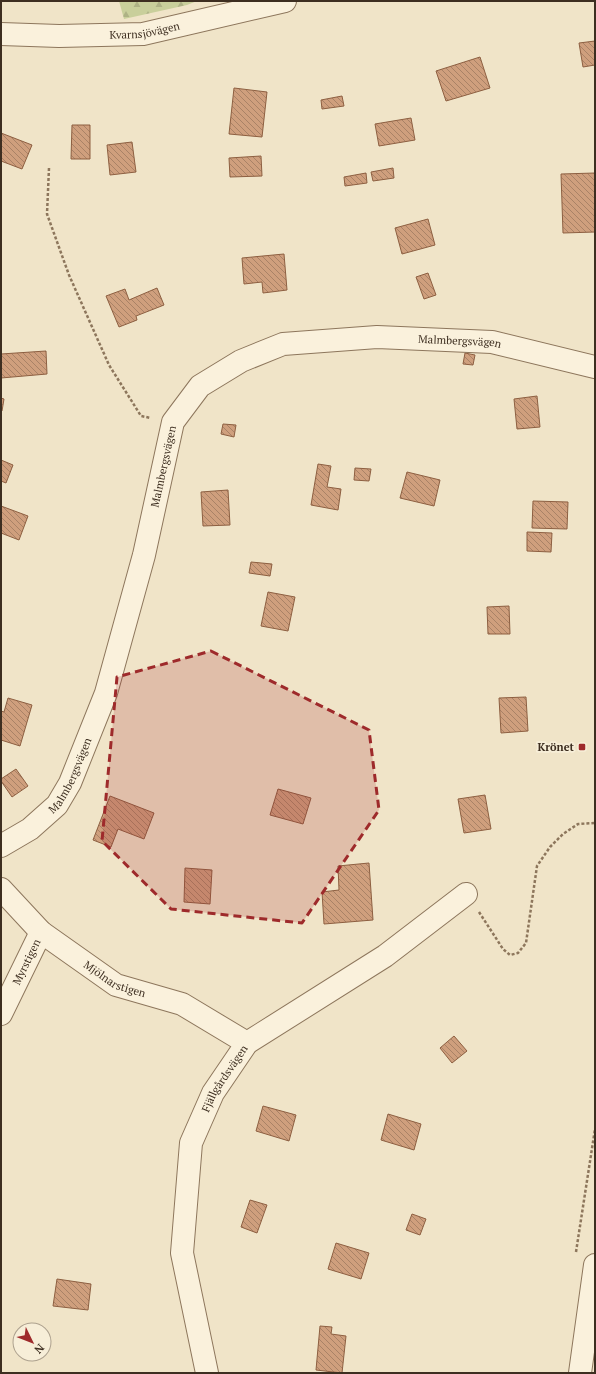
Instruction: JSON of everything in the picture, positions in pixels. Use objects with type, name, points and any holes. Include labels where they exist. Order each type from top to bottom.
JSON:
[{"type":"street","name":"Kvarnsjövägen","points":[[1,34],[59,36],[143,34],[285,1]]},
{"type":"street","name":"Malmbergsvägen","points":[[1,846],[30,829],[57,805],[70,783],[106,693],[144,555],[173,422],[200,386],[241,361],[283,344],[377,337],[492,342],[595,367]]},
{"type":"street","name":"Mjölnarstigen","points":[[1,888],[41,932],[116,985],[182,1004],[247,1044]]},
{"type":"street","name":"Fjällgårdsvägen","points":[[207,1373],[182,1253],[191,1143],[213,1093],[247,1044],[385,956],[466,894]]},
{"type":"street","name":"Myrstigen","points":[[1,1014],[41,932]]},
{"type":"street","points":[[580,1373],[595,1265]]},
{"type":"path","points":[[49,168],[48,214],[69,275],[109,365],[142,416],[173,422]]},
{"type":"path","points":[[466,894],[503,949],[510,955],[518,953],[526,943],[537,866],[550,847],[563,834],[578,824],[595,823]]},
{"type":"highlighted area","points":[[211,651],[369,730],[379,810],[302,923],[171,909],[102,841],[117,677]]},
{"type":"green space","points":[[119,1],[197,1],[187,5],[124,19]]},
{"type":"building","points":[[595,41],[595,65],[583,67],[579,43]]},
{"type":"building","points":[[480,57],[490,88],[446,101],[436,71]]},
{"type":"building","points":[[234,88],[267,92],[262,137],[229,134]]},
{"type":"building","points":[[342,96],[344,106],[322,109],[321,100]]},
{"type":"building","points":[[411,118],[415,140],[379,146],[375,124]]},
{"type":"building","points":[[72,125],[90,125],[90,159],[71,159]]},
{"type":"building","points":[[1,133],[32,145],[22,169],[1,161]]},
{"type":"building","points":[[132,142],[136,172],[110,175],[107,145]]},
{"type":"building","points":[[261,156],[262,176],[230,177],[229,158]]},
{"type":"building","points":[[393,168],[394,178],[373,181],[371,172]]},
{"type":"building","points":[[366,173],[367,183],[345,186],[344,177]]},
{"type":"building","points":[[595,173],[595,232],[563,233],[561,174]]},
{"type":"building","points":[[428,219],[435,245],[402,254],[395,228]]},
{"type":"building","points":[[284,254],[287,290],[263,293],[262,282],[244,284],[242,258]]},
{"type":"building","points":[[428,273],[436,295],[424,299],[416,277]]},
{"type":"building","points":[[157,288],[164,305],[136,316],[137,320],[119,327],[106,296],[125,289],[129,300]]},
{"type":"building","points":[[46,351],[47,374],[1,378],[1,354]]},
{"type":"building","points":[[465,353],[475,355],[473,365],[463,364]]},
{"type":"building","points":[[537,396],[540,427],[517,429],[514,399]]},
{"type":"building","points":[[1,398],[4,399],[2,411],[1,410]]},
{"type":"building","points":[[223,424],[236,425],[234,437],[221,434]]},
{"type":"building","points":[[1,460],[13,465],[6,483],[1,481]]},
{"type":"building","points":[[318,464],[331,466],[327,487],[341,489],[338,510],[311,505]]},
{"type":"building","points":[[355,468],[371,469],[369,481],[354,480]]},
{"type":"building","points":[[407,472],[440,480],[434,506],[400,498]]},
{"type":"building","points":[[228,490],[230,525],[203,526],[201,492]]},
{"type":"building","points":[[533,501],[568,502],[567,529],[532,528]]},
{"type":"building","points":[[1,506],[28,516],[19,540],[1,533]]},
{"type":"building","points":[[527,532],[552,533],[551,552],[527,551]]},
{"type":"building","points":[[251,562],[272,564],[270,576],[249,573]]},
{"type":"building","points":[[268,592],[295,597],[288,631],[261,626]]},
{"type":"building","points":[[509,606],[510,634],[488,634],[487,607]]},
{"type":"building","points":[[526,697],[528,731],[501,733],[499,698]]},
{"type":"building","points":[[8,698],[32,705],[20,746],[1,740],[1,711],[4,712]]},
{"type":"building","points":[[16,769],[28,786],[12,797],[1,779]]},
{"type":"building","points":[[278,789],[311,798],[303,824],[270,815]]},
{"type":"building","points":[[485,795],[491,829],[464,833],[458,799]]},
{"type":"building","points":[[110,796],[154,813],[144,839],[118,829],[111,847],[93,840]]},
{"type":"building","points":[[369,863],[373,920],[324,924],[322,892],[339,890],[338,866]]},
{"type":"building","points":[[185,868],[212,870],[210,904],[184,902]]},
{"type":"building","points":[[454,1036],[467,1051],[452,1063],[440,1048]]},
{"type":"building","points":[[263,1106],[296,1115],[289,1141],[256,1131]]},
{"type":"building","points":[[388,1114],[421,1124],[414,1150],[381,1140]]},
{"type":"building","points":[[250,1200],[267,1205],[257,1233],[241,1227]]},
{"type":"building","points":[[412,1214],[426,1219],[420,1235],[406,1230]]},
{"type":"building","points":[[336,1243],[369,1253],[361,1279],[328,1269]]},
{"type":"building","points":[[57,1279],[91,1284],[88,1310],[53,1306]]},
{"type":"building","points":[[320,1326],[332,1327],[331,1334],[346,1336],[342,1373],[316,1370]]},
{"type":"place","name":"Krönet","points":[[582,747]]}]
